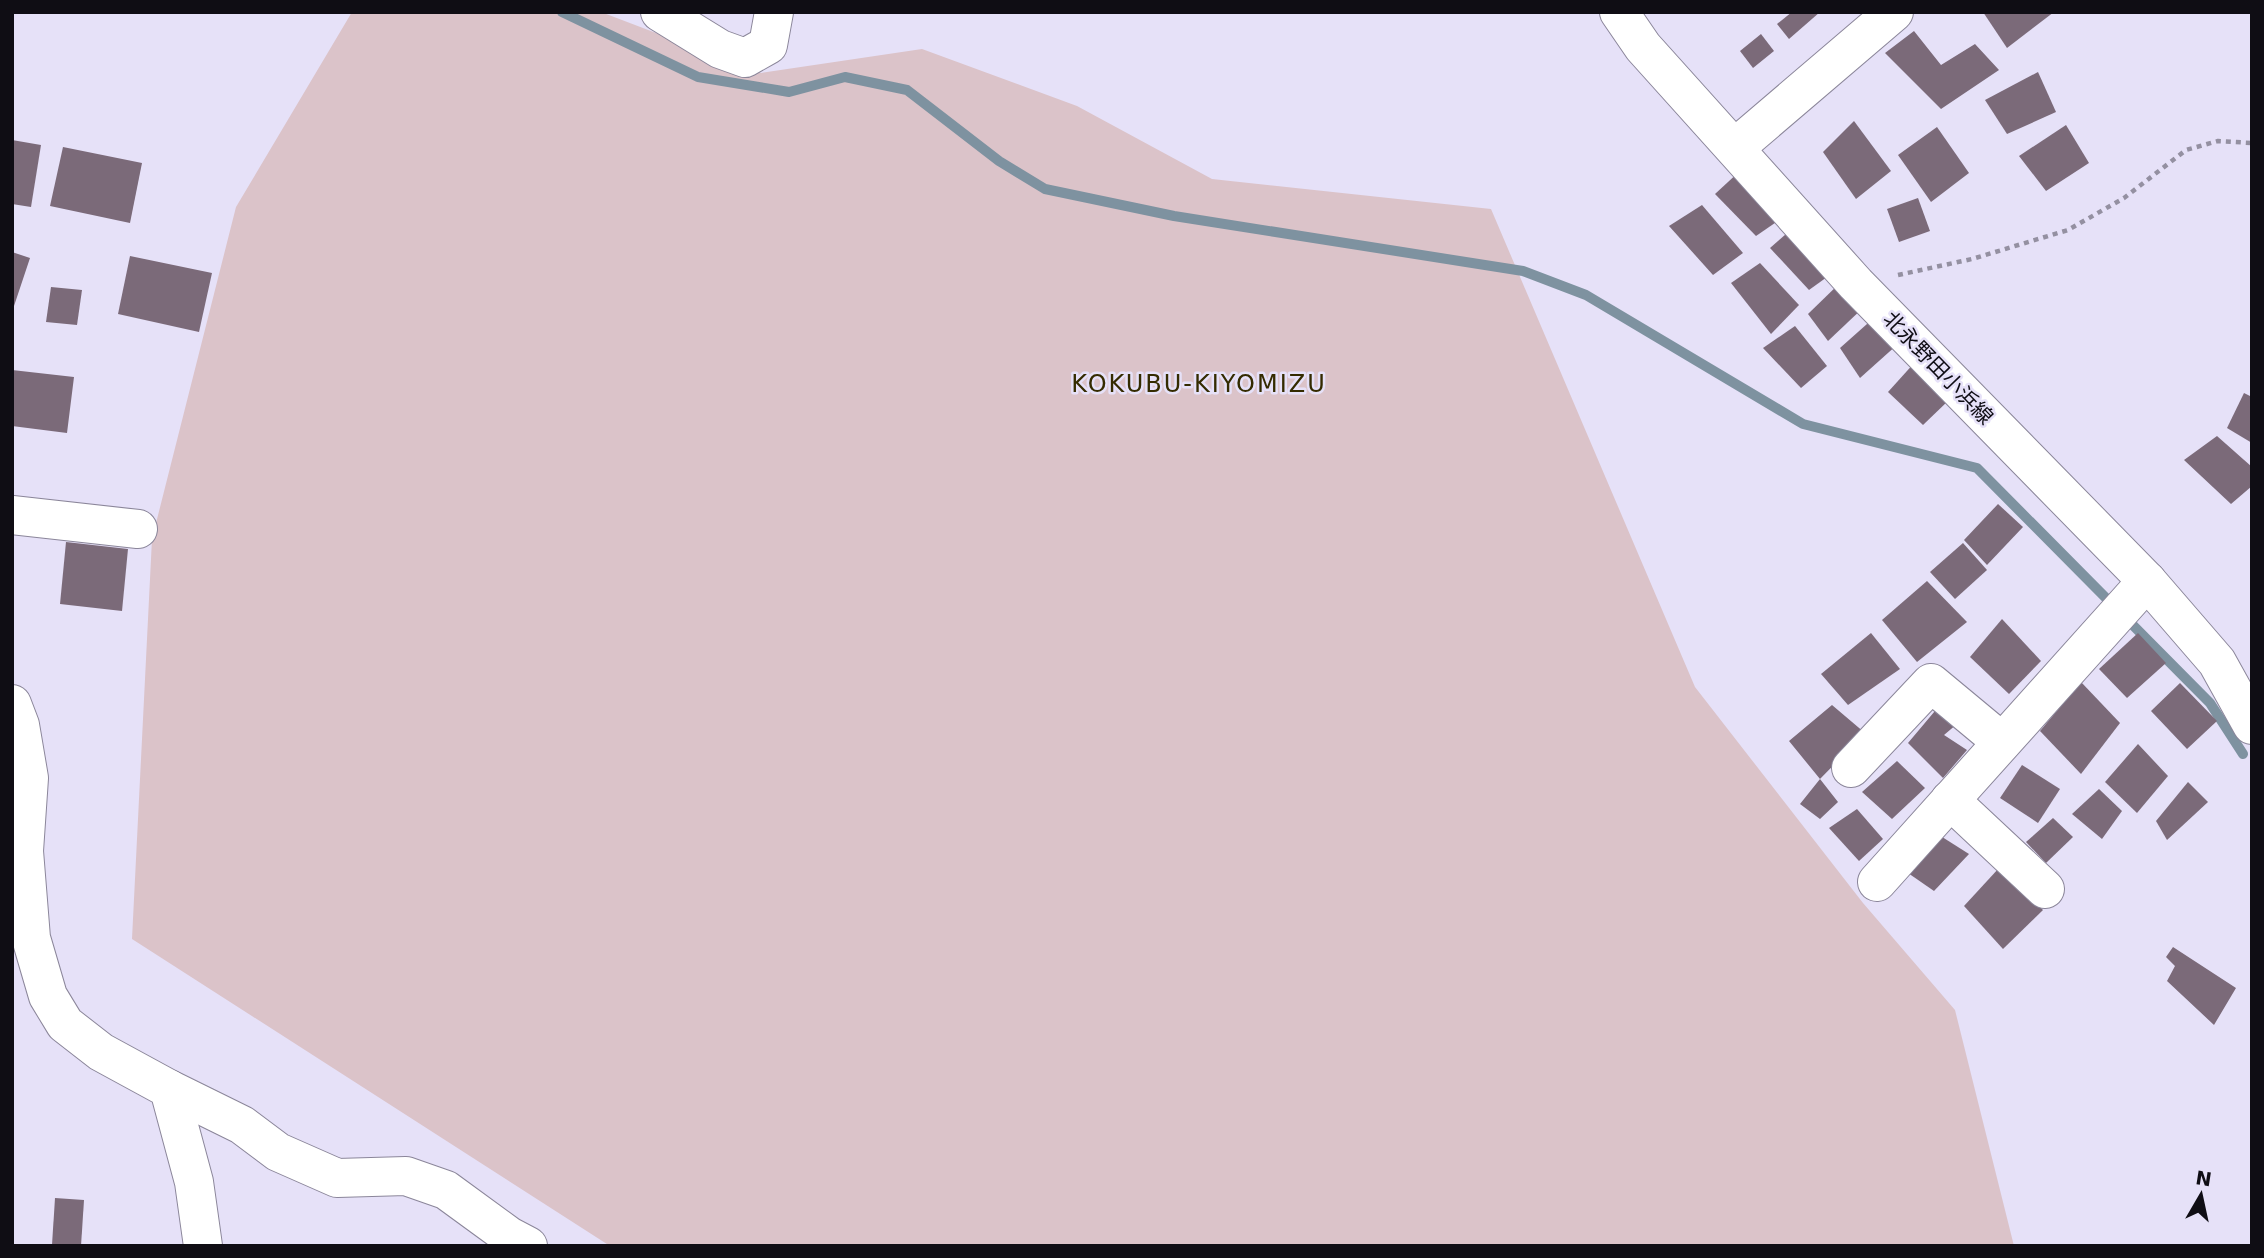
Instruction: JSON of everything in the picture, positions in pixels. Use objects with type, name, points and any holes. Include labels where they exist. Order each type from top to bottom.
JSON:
[{"type":"street","points":[[660,12],[720,49],[745,58],[768,45],[774,12]]},
{"type":"street","name":"北永野田小浜線","points":[[1619,12],[1643,47],[1736,147],[1856,284],[2141,588],[2217,662],[2252,725]]},
{"type":"street","points":[[1736,147],[1894,12]]},
{"type":"street","points":[[12,515],[138,529]]},
{"type":"street","points":[[1877,881],[2141,588]]},
{"type":"street","points":[[1852,768],[1931,683],[2002,742]]},
{"type":"street","points":[[12,704],[20,724],[30,778],[24,851],[31,938],[48,996],[65,1024],[101,1052],[242,1125],[278,1152],[337,1178],[406,1176],[446,1190],[509,1236],[528,1246]]},
{"type":"street","points":[[1950,800],[2045,889]]},
{"type":"street","points":[[169,1089],[194,1182],[202,1246]]},
{"type":"path","points":[[1856,284],[1972,259],[2068,230],[2124,198],[2186,150],[2218,141],[2252,143]]},
{"type":"shaded area","points":[[352,12],[601,12],[761,73],[922,49],[1077,106],[1212,179],[1491,209],[1695,687],[1863,903],[1955,1010],[2014,1246],[610,1246],[132,939],[152,539],[236,207]]},
{"type":"building","points":[[1792,12],[1820,12],[1789,39],[1777,24]]},
{"type":"building","points":[[1983,12],[2054,12],[2007,48]]},
{"type":"building","points":[[1914,31],[1941,65],[1975,44],[1999,70],[1941,109],[1885,53]]},
{"type":"building","points":[[1761,34],[1774,51],[1753,68],[1740,51]]},
{"type":"building","points":[[2038,72],[2056,112],[2007,134],[1985,100]]},
{"type":"building","points":[[1854,121],[1891,171],[1856,199],[1823,152]]},
{"type":"building","points":[[2066,125],[2089,163],[2046,191],[2019,156]]},
{"type":"building","points":[[1937,127],[1969,173],[1931,202],[1898,155]]},
{"type":"building","points":[[12,140],[41,145],[31,207],[12,204]]},
{"type":"building","points":[[63,147],[142,163],[130,223],[50,206]]},
{"type":"building","points":[[1741,170],[1782,218],[1756,236],[1715,194]]},
{"type":"building","points":[[1918,198],[1930,231],[1899,242],[1887,209]]},
{"type":"building","points":[[1702,205],[1743,253],[1713,275],[1669,226]]},
{"type":"building","points":[[1794,227],[1834,272],[1809,290],[1770,248]]},
{"type":"building","points":[[12,252],[30,258],[13,309],[12,309]]},
{"type":"building","points":[[130,256],[212,273],[199,332],[118,314]]},
{"type":"building","points":[[1760,263],[1799,305],[1771,334],[1731,283]]},
{"type":"building","points":[[1843,280],[1865,306],[1828,341],[1808,314]]},
{"type":"building","points":[[51,287],[82,290],[77,325],[46,322]]},
{"type":"building","points":[[1876,316],[1898,344],[1860,378],[1840,348]]},
{"type":"building","points":[[1795,326],[1827,366],[1801,388],[1763,348]]},
{"type":"building","points":[[1916,361],[1949,400],[1923,425],[1888,392]]},
{"type":"building","points":[[12,370],[74,377],[67,433],[12,426]]},
{"type":"building","points":[[2244,393],[2252,397],[2252,443],[2227,428]]},
{"type":"building","points":[[2217,436],[2252,467],[2252,486],[2231,504],[2184,460]]},
{"type":"building","points":[[1998,504],[2023,527],[1987,565],[1964,540]]},
{"type":"building","points":[[66,542],[128,549],[122,611],[60,604]]},
{"type":"building","points":[[1963,543],[1987,570],[1955,599],[1930,572]]},
{"type":"building","points":[[1927,581],[1967,622],[1917,662],[1882,620]]},
{"type":"building","points":[[2002,619],[2041,661],[2009,694],[1970,657]]},
{"type":"building","points":[[1871,633],[1900,669],[1848,705],[1821,674]]},
{"type":"building","points":[[2138,633],[2166,663],[2127,698],[2099,669]]},
{"type":"building","points":[[2081,682],[2120,723],[2081,774],[2040,731]]},
{"type":"building","points":[[2180,683],[2217,721],[2187,749],[2151,711]]},
{"type":"building","points":[[1832,705],[1865,733],[1820,779],[1789,741]]},
{"type":"building","points":[[1940,705],[1957,724],[1944,735],[1967,750],[1943,778],[1908,743]]},
{"type":"building","points":[[2138,744],[2168,776],[2137,813],[2105,782]]},
{"type":"building","points":[[1897,761],[1925,788],[1892,819],[1862,792]]},
{"type":"building","points":[[2022,765],[2060,789],[2038,823],[2000,798]]},
{"type":"building","points":[[1820,779],[1838,802],[1820,819],[1800,804]]},
{"type":"building","points":[[2188,782],[2208,802],[2167,840],[2156,821]]},
{"type":"building","points":[[2099,789],[2122,811],[2102,839],[2072,814]]},
{"type":"building","points":[[1857,809],[1883,839],[1859,861],[1829,828]]},
{"type":"building","points":[[2053,818],[2073,837],[2046,863],[2026,842]]},
{"type":"building","points":[[1939,835],[1969,854],[1934,891],[1908,873]]},
{"type":"building","points":[[1999,868],[2043,910],[2003,949],[1964,906]]},
{"type":"building","points":[[2173,947],[2236,988],[2214,1025],[2167,981],[2175,966],[2166,957]]},
{"type":"building","points":[[55,1198],[84,1200],[81,1246],[52,1245]]},
{"type":"waterway","points":[[562,12],[698,77],[789,92],[845,77],[907,90],[999,161],[1045,189],[1174,216],[1523,271],[1586,295],[1803,424],[1977,468],[2210,703],[2243,754]]},
{"type":"district","name":"KOKUBU-KIYOMIZU","points":[[1199,384]]}]
